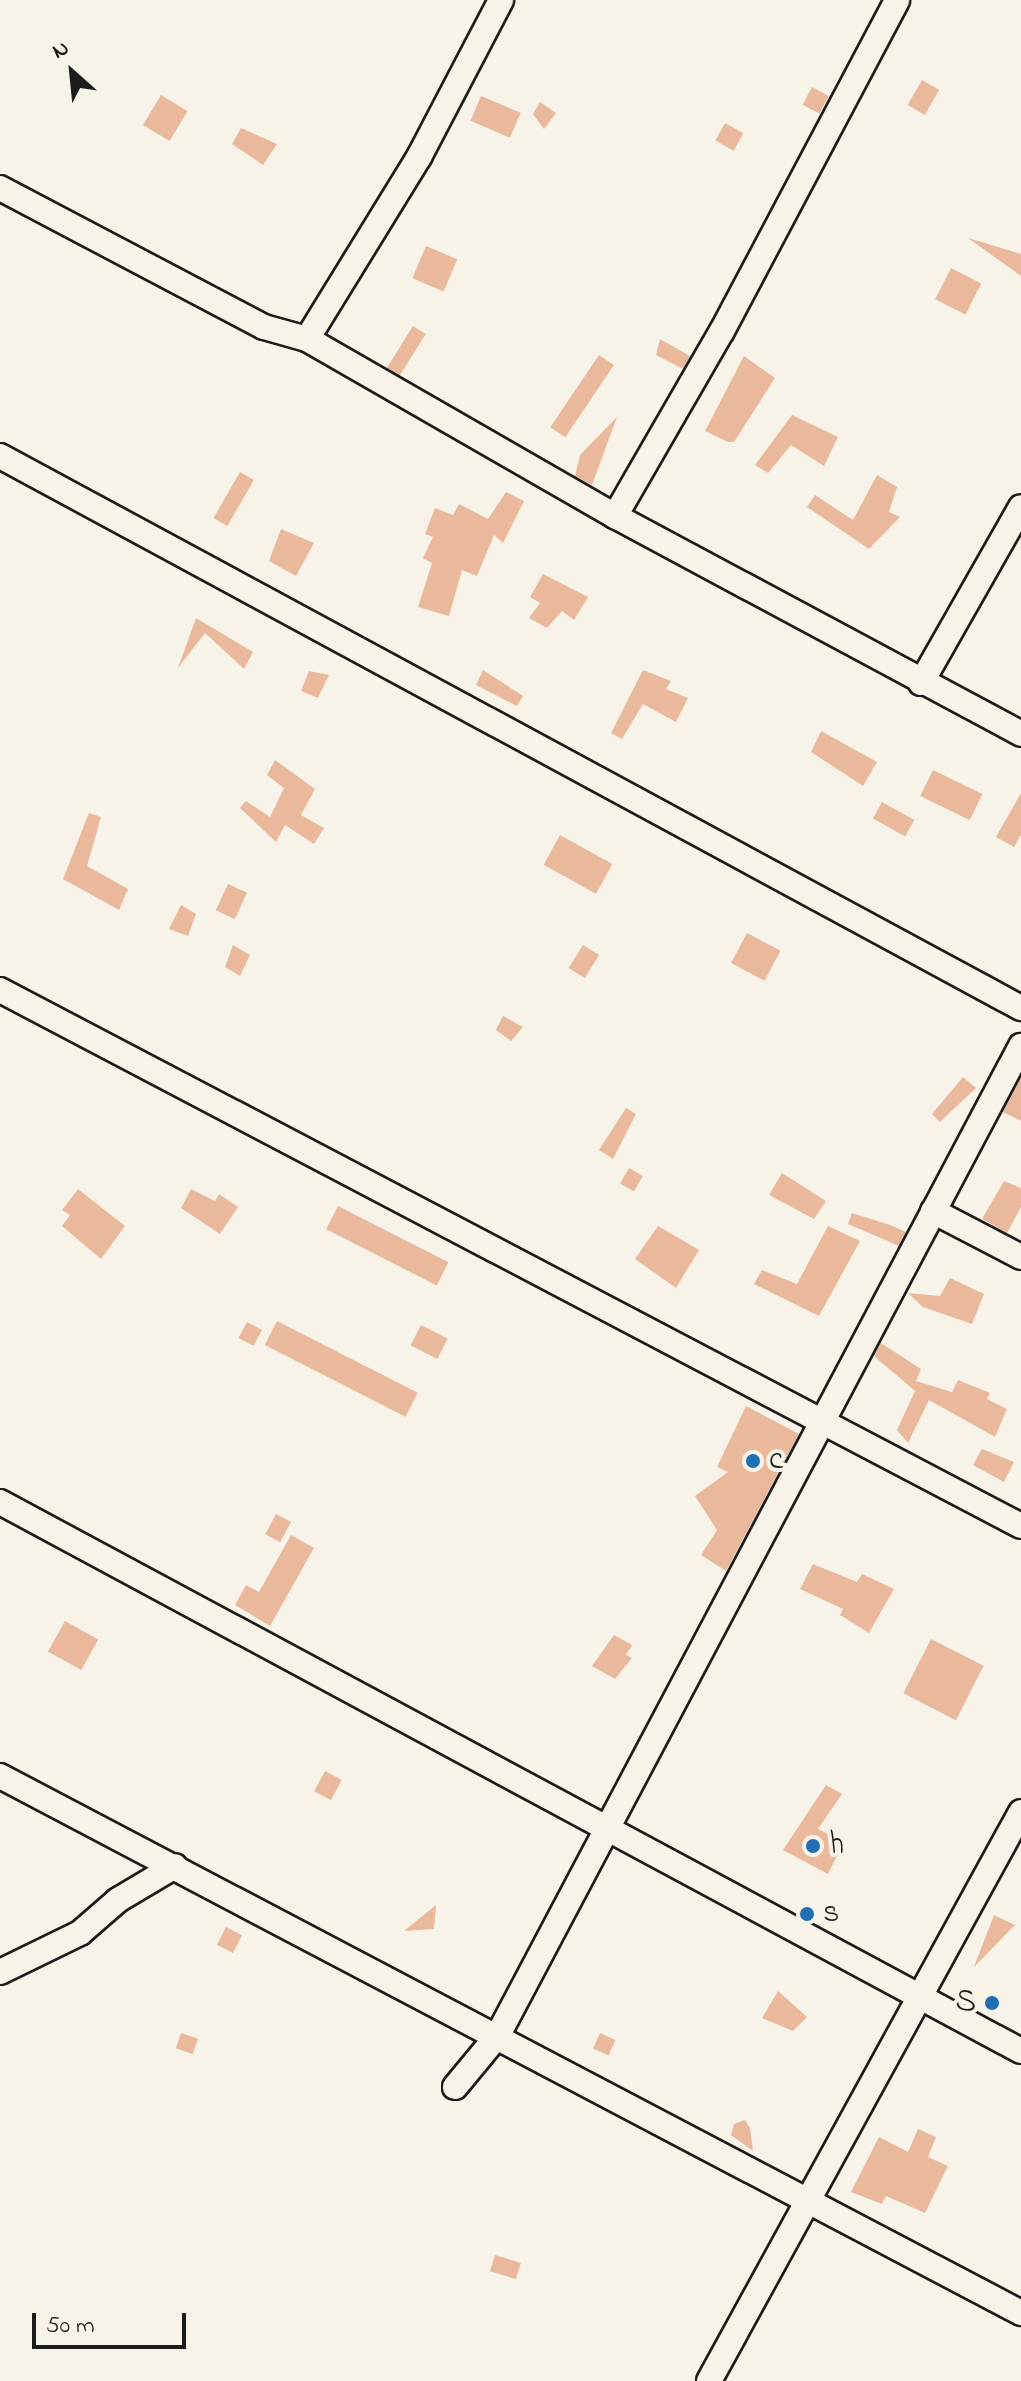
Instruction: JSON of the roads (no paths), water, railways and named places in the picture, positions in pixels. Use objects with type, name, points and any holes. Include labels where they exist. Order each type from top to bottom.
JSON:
[{"type":"street","points":[[307,339],[419,157],[501,0]]},
{"type":"street","points":[[615,516],[722,331],[897,0]]},
{"type":"street","points":[[0,188],[264,327],[307,339],[615,516],[1021,734]]},
{"type":"street","points":[[0,456],[1021,1008]]},
{"type":"street","points":[[921,683],[1021,507]]},
{"type":"street","points":[[0,990],[824,1426],[1021,1526]]},
{"type":"street","points":[[455,2087],[498,2035],[824,1426],[1021,1046]]},
{"type":"street","points":[[933,1211],[1021,1257]]},
{"type":"street","points":[[0,1502],[610,1827],[1021,2051]]},
{"type":"street","points":[[0,1776],[498,2035],[1021,2313]]},
{"type":"street","points":[[709,2381],[1021,1812]]},
{"type":"street","points":[[0,1972],[80,1933],[118,1900],[175,1866]]},
{"type":"place","name":"c","points":[[753,1461]]},
{"type":"place","name":"h","points":[[813,1846]]},
{"type":"place","name":"s","points":[[807,1914]]},
{"type":"place","name":"S","points":[[992,2003]]}]
